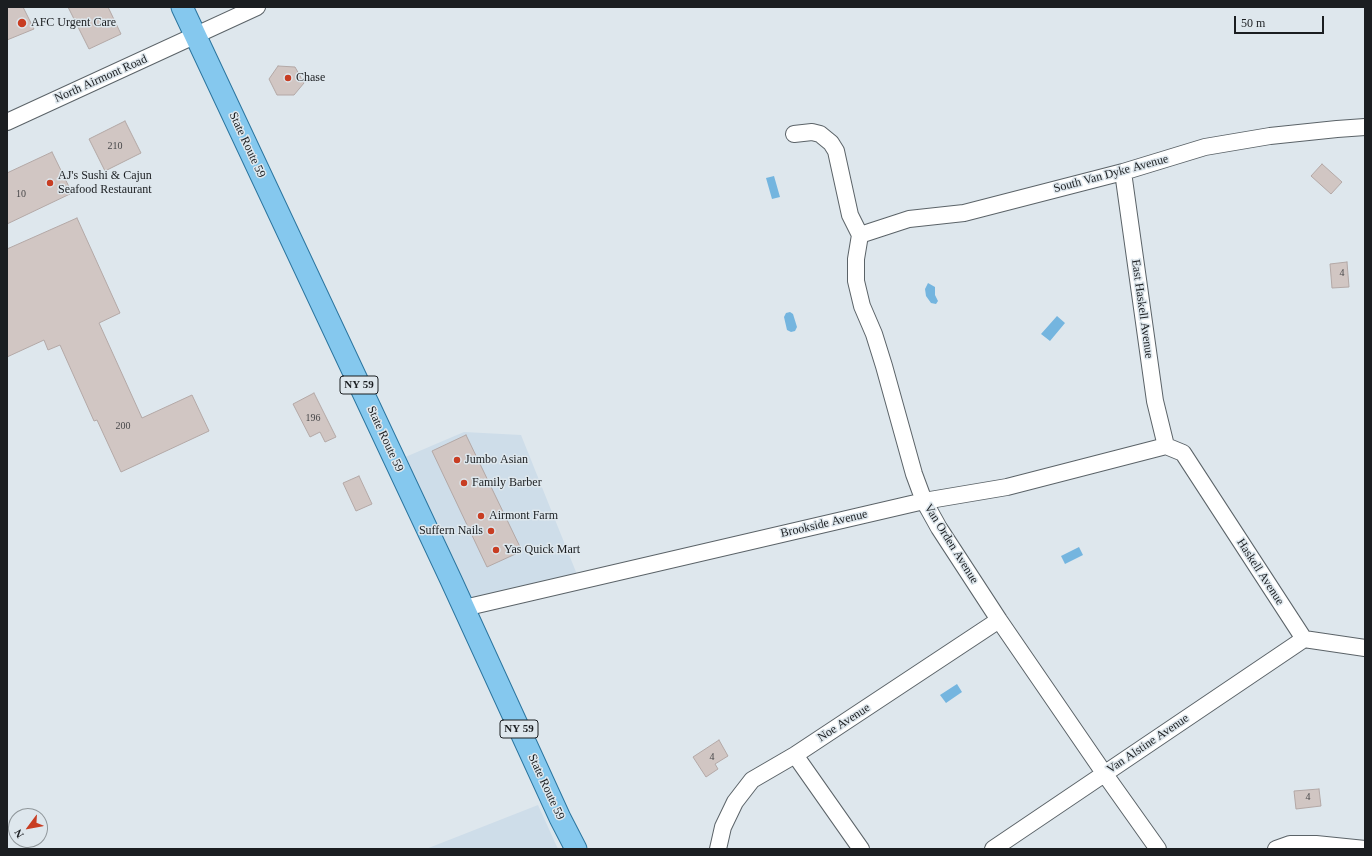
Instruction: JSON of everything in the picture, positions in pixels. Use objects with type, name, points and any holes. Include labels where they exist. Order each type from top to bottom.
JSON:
[{"type":"main road","name":"State Route 59","points":[[182,7],[464,608],[536,767],[576,849]]},
{"type":"street","name":"North Airmont Road","points":[[7,122],[257,7]]},
{"type":"street","name":"South Van Dyke Avenue","points":[[860,235],[909,219],[964,213],[1123,172],[1205,147],[1270,136],[1338,128],[1365,127]]},
{"type":"street","points":[[794,134],[812,132],[820,134],[832,144],[836,151],[850,215],[860,235]]},
{"type":"street","name":"East Haskell Avenue","points":[[1123,172],[1155,401],[1166,446]]},
{"type":"street","name":"Van Orden Avenue","points":[[860,235],[856,259],[856,281],[862,306],[874,334],[914,474],[924,500],[939,528],[999,620],[1158,849]]},
{"type":"street","name":"Brookside Avenue","points":[[464,608],[924,500],[1007,487],[1166,446]]},
{"type":"street","name":"Haskell Avenue","points":[[1166,446],[1183,453],[1304,639]]},
{"type":"street","name":"Noe Avenue","points":[[718,849],[723,828],[735,802],[752,780],[795,755],[999,620]]},
{"type":"street","points":[[1304,639],[1365,648]]},
{"type":"street","name":"Van Alstine Avenue","points":[[993,849],[1304,639]]},
{"type":"street","points":[[795,755],[861,849]]},
{"type":"street","points":[[1276,849],[1290,844],[1316,844],[1364,849]]},
{"type":"shaded area","points":[[464,432],[521,435],[578,577],[469,601],[403,458]]},
{"type":"shaded area","points":[[538,805],[558,849],[426,849]]},
{"type":"water","points":[[774,176],[780,197],[772,199],[766,178]]},
{"type":"water","points":[[928,283],[935,287],[935,295],[938,301],[936,304],[931,303],[926,296],[925,289]]},
{"type":"water","points":[[790,312],[793,314],[797,327],[795,331],[791,332],[787,330],[784,317],[786,313]]},
{"type":"water","points":[[1057,316],[1065,323],[1050,341],[1041,334]]},
{"type":"water","points":[[1079,547],[1083,555],[1065,564],[1061,556]]},
{"type":"water","points":[[957,684],[962,692],[946,703],[940,695]]},
{"type":"building","points":[[7,7],[23,7],[34,29],[7,40]]},
{"type":"building","points":[[68,7],[108,7],[121,34],[89,49]]},
{"type":"building","points":[[278,66],[295,67],[304,83],[294,95],[277,95],[269,79]]},
{"type":"building","points":[[125,121],[141,153],[105,171],[89,139]]},
{"type":"building","points":[[52,152],[72,193],[7,224],[7,173]]},
{"type":"building","points":[[1322,164],[1342,182],[1331,194],[1311,176]]},
{"type":"building","points":[[77,218],[120,313],[99,323],[142,418],[192,395],[209,431],[121,472],[97,420],[94,421],[60,345],[48,350],[44,340],[7,357],[7,249]]},
{"type":"building","points":[[1347,262],[1349,287],[1332,288],[1330,264]]},
{"type":"building","points":[[314,393],[336,437],[325,442],[320,432],[310,437],[293,404]]},
{"type":"building","points":[[466,435],[522,551],[487,567],[432,451]]},
{"type":"building","points":[[359,476],[372,504],[356,511],[343,483]]},
{"type":"building","points":[[719,740],[728,756],[715,764],[718,769],[706,777],[693,757]]},
{"type":"building","points":[[1319,789],[1321,806],[1296,809],[1294,791]]},
{"type":"place","name":"AFC Urgent Care","points":[[22,23]]},
{"type":"place","name":"Chase","points":[[288,78]]},
{"type":"place","name":"AJ's Sushi & Cajun Seafood Restaurant","points":[[50,183]]},
{"type":"place","name":"Jumbo Asian","points":[[457,460]]},
{"type":"place","name":"Family Barber","points":[[464,483]]},
{"type":"place","name":"Airmont Farm","points":[[481,516]]},
{"type":"place","name":"Suffern Nails","points":[[491,531]]},
{"type":"place","name":"Yas Quick Mart","points":[[496,550]]}]
